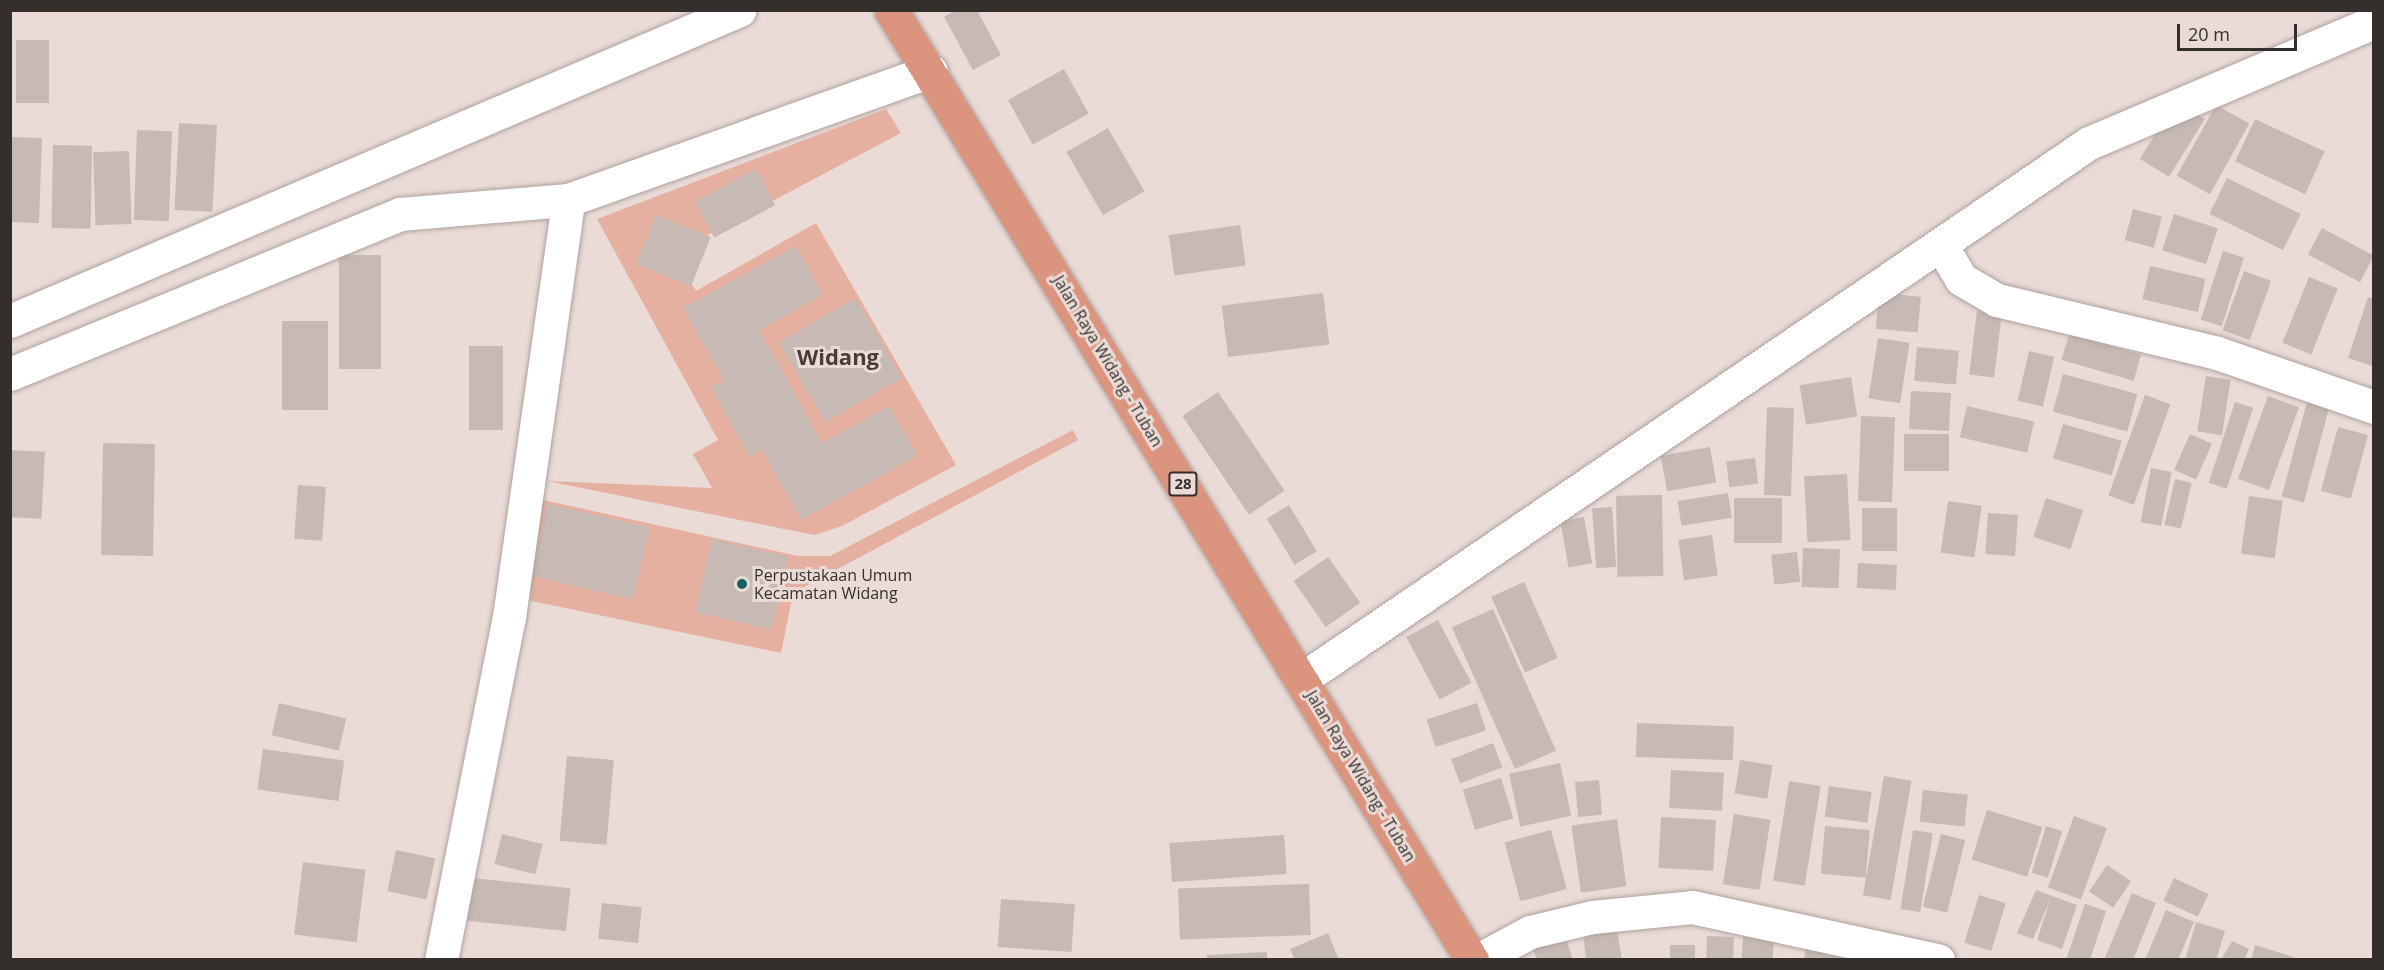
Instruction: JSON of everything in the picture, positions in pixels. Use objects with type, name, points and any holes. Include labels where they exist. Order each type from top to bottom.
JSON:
[{"type":"highway","name":"Jalan Raya Widang - Tuban","points":[[891,10],[931,71],[1472,960]]},
{"type":"street","points":[[10,321],[740,10]]},
{"type":"street","points":[[1302,679],[1942,247],[2089,143],[2373,22]]},
{"type":"street","points":[[10,374],[400,214],[568,200],[931,71]]},
{"type":"street","points":[[441,960],[509,617],[568,200]]},
{"type":"street","points":[[1942,247],[1961,279],[1996,300],[2217,352],[2373,406]]},
{"type":"street","points":[[1478,960],[1530,932],[1592,917],[1692,907],[1938,960]]},
{"type":"shaded area","points":[[886,109],[901,133],[674,253],[696,291],[816,223],[956,465],[842,526],[814,535],[547,481],[712,488],[693,454],[718,440],[597,219]]},
{"type":"shaded area","points":[[1073,430],[1078,440],[793,593],[781,653],[522,599],[543,500],[798,556],[830,556]]},
{"type":"building","points":[[956,10],[977,10],[1001,55],[973,70],[944,17]]},
{"type":"building","points":[[16,40],[49,40],[49,103],[16,103]]},
{"type":"building","points":[[1064,69],[1089,114],[1033,145],[1008,100]]},
{"type":"building","points":[[2176,101],[2205,119],[2169,177],[2140,159]]},
{"type":"building","points":[[2216,105],[2249,123],[2210,194],[2177,176]]},
{"type":"building","points":[[2255,119],[2325,152],[2305,194],[2235,162]]},
{"type":"building","points":[[179,123],[217,125],[212,212],[174,210]]},
{"type":"building","points":[[1108,128],[1144,191],[1103,215],[1066,152]]},
{"type":"building","points":[[137,130],[172,131],[169,221],[134,220]]},
{"type":"building","points":[[12,137],[42,138],[39,223],[10,222]]},
{"type":"building","points":[[53,145],[92,146],[91,229],[52,228]]},
{"type":"building","points":[[129,151],[132,224],[96,225],[93,152]]},
{"type":"building","points":[[756,169],[775,205],[714,238],[695,201]]},
{"type":"building","points":[[2227,178],[2301,214],[2283,250],[2209,214]]},
{"type":"building","points":[[2133,209],[2162,217],[2154,248],[2125,240]]},
{"type":"building","points":[[2174,214],[2218,228],[2206,264],[2162,250]]},
{"type":"building","points":[[656,215],[711,237],[691,286],[636,264]]},
{"type":"building","points":[[1240,225],[1246,266],[1174,276],[1169,235]]},
{"type":"building","points":[[2322,228],[2374,256],[2360,282],[2308,254]]},
{"type":"building","points":[[796,246],[823,295],[759,330],[822,443],[889,406],[917,456],[801,520],[762,450],[750,457],[711,387],[724,380],[683,308]]},
{"type":"building","points":[[2223,251],[2244,258],[2222,326],[2201,319]]},
{"type":"building","points":[[339,255],[381,255],[381,369],[339,369]]},
{"type":"building","points":[[2150,266],[2206,279],[2198,312],[2142,299]]},
{"type":"building","points":[[2244,271],[2271,281],[2250,340],[2222,330]]},
{"type":"building","points":[[2309,277],[2338,289],[2311,354],[2282,343]]},
{"type":"building","points":[[1323,293],[1329,345],[1228,357],[1222,305]]},
{"type":"building","points":[[1879,293],[1921,297],[1918,333],[1876,329]]},
{"type":"building","points":[[2368,297],[2374,299],[2372,366],[2348,358]]},
{"type":"building","points":[[856,298],[902,378],[825,422],[779,342]]},
{"type":"building","points":[[1977,311],[2002,314],[1994,378],[1969,375]]},
{"type":"building","points":[[282,321],[328,321],[328,410],[282,410]]},
{"type":"building","points":[[2069,334],[2141,355],[2134,381],[2062,360]]},
{"type":"building","points":[[1878,338],[1910,343],[1900,403],[1868,398]]},
{"type":"building","points":[[469,346],[503,346],[503,430],[469,430]]},
{"type":"building","points":[[1917,347],[1959,351],[1956,385],[1914,381]]},
{"type":"building","points":[[2029,351],[2054,357],[2043,407],[2018,401]]},
{"type":"building","points":[[2063,374],[2137,394],[2127,432],[2053,412]]},
{"type":"building","points":[[2206,376],[2231,380],[2222,435],[2197,431]]},
{"type":"building","points":[[1851,377],[1857,417],[1806,425],[1800,385]]},
{"type":"building","points":[[1911,391],[1951,393],[1949,431],[1909,429]]},
{"type":"building","points":[[1218,392],[1285,491],[1249,515],[1182,416]]},
{"type":"building","points":[[2145,395],[2170,404],[2134,505],[2108,496]]},
{"type":"building","points":[[2268,396],[2299,407],[2269,490],[2238,479]]},
{"type":"building","points":[[2308,398],[2330,404],[2304,502],[2282,497]]},
{"type":"building","points":[[2235,402],[2253,408],[2227,489],[2209,483]]},
{"type":"building","points":[[1967,406],[2034,422],[2027,453],[1960,437]]},
{"type":"building","points":[[1767,407],[1794,408],[1791,496],[1764,495]]},
{"type":"building","points":[[1861,416],[1895,417],[1892,502],[1858,501]]},
{"type":"building","points":[[2063,424],[2122,441],[2112,475],[2053,459]]},
{"type":"building","points":[[2338,427],[2368,435],[2351,499],[2321,491]]},
{"type":"building","points":[[1904,434],[1949,434],[1949,471],[1904,471]]},
{"type":"building","points":[[2190,434],[2212,444],[2196,479],[2174,470]]},
{"type":"building","points":[[103,443],[155,444],[153,556],[101,555]]},
{"type":"building","points":[[1710,447],[1716,482],[1667,491],[1661,456]]},
{"type":"building","points":[[10,450],[45,452],[41,519],[10,517]]},
{"type":"building","points":[[1755,458],[1758,484],[1729,487],[1726,462]]},
{"type":"building","points":[[2151,468],[2172,472],[2161,526],[2141,522]]},
{"type":"building","points":[[1847,474],[1850,540],[1808,542],[1804,476]]},
{"type":"building","points":[[2175,479],[2192,483],[2181,529],[2164,525]]},
{"type":"building","points":[[298,485],[326,487],[322,541],[294,539]]},
{"type":"building","points":[[1728,493],[1732,518],[1682,526],[1678,501]]},
{"type":"building","points":[[1662,495],[1663,576],[1617,577],[1616,496]]},
{"type":"building","points":[[2249,496],[2283,501],[2275,558],[2241,553]]},
{"type":"building","points":[[1734,498],[1782,498],[1782,543],[1734,543]]},
{"type":"building","points":[[2046,498],[2083,510],[2070,549],[2033,537]]},
{"type":"building","points":[[1948,501],[1982,506],[1974,557],[1941,552]]},
{"type":"building","points":[[548,504],[649,527],[633,599],[531,576]]},
{"type":"building","points":[[1289,505],[1317,551],[1295,565],[1267,518]]},
{"type":"building","points":[[1612,507],[1616,567],[1596,568],[1592,508]]},
{"type":"building","points":[[1862,508],[1897,508],[1897,551],[1862,551]]},
{"type":"building","points":[[1988,513],[2018,515],[2015,556],[1985,554]]},
{"type":"building","points":[[1584,517],[1592,563],[1569,567],[1560,521]]},
{"type":"building","points":[[1712,535],[1718,576],[1684,580],[1678,540]]},
{"type":"building","name":"Perpustakaan Umum Kecamatan Widang","points":[[712,539],[788,557],[771,630],[695,612]]},
{"type":"building","points":[[1803,548],[1840,549],[1839,588],[1802,587]]},
{"type":"building","points":[[1797,552],[1800,582],[1774,585],[1771,555]]},
{"type":"building","points":[[1328,557],[1360,603],[1326,627],[1294,581]]},
{"type":"building","points":[[1858,563],[1897,565],[1896,590],[1857,588]]},
{"type":"building","points":[[1524,582],[1558,658],[1525,672],[1491,597]]},
{"type":"building","points":[[1493,609],[1556,751],[1515,769],[1452,627]]},
{"type":"building","points":[[1438,620],[1471,683],[1440,700],[1406,637]]},
{"type":"building","points":[[279,703],[346,719],[339,751],[272,735]]},
{"type":"building","points":[[1477,703],[1486,731],[1436,747],[1427,719]]},
{"type":"building","points":[[1637,723],[1734,726],[1733,760],[1636,757]]},
{"type":"building","points":[[1493,743],[1502,767],[1460,783],[1451,759]]},
{"type":"building","points":[[263,749],[344,760],[338,801],[257,790]]},
{"type":"building","points":[[567,756],[614,760],[606,845],[560,841]]},
{"type":"building","points":[[1740,760],[1773,765],[1767,799],[1735,794]]},
{"type":"building","points":[[1560,763],[1571,816],[1520,827],[1509,774]]},
{"type":"building","points":[[1671,770],[1724,773],[1722,811],[1669,808]]},
{"type":"building","points":[[1884,776],[1912,781],[1891,900],[1863,895]]},
{"type":"building","points":[[1501,778],[1513,818],[1475,830],[1463,790]]},
{"type":"building","points":[[1599,780],[1602,815],[1578,817],[1575,782]]},
{"type":"building","points":[[1789,781],[1821,786],[1805,886],[1773,881]]},
{"type":"building","points":[[1829,786],[1872,792],[1867,823],[1825,817]]},
{"type":"building","points":[[1923,790],[1968,795],[1964,827],[1920,822]]},
{"type":"building","points":[[1987,810],[2042,827],[2027,877],[1972,860]]},
{"type":"building","points":[[1734,814],[1771,820],[1759,890],[1723,884]]},
{"type":"building","points":[[2074,816],[2107,828],[2081,899],[2048,887]]},
{"type":"building","points":[[1661,817],[1716,820],[1713,871],[1658,868]]},
{"type":"building","points":[[1617,819],[1626,886],[1581,893],[1571,825]]},
{"type":"building","points":[[1825,826],[1870,830],[1866,878],[1821,874]]},
{"type":"building","points":[[2046,826],[2062,831],[2048,878],[2032,873]]},
{"type":"building","points":[[1551,830],[1567,889],[1520,901],[1505,842]]},
{"type":"building","points":[[1913,830],[1933,833],[1920,912],[1900,909]]},
{"type":"building","points":[[502,834],[543,844],[535,874],[495,864]]},
{"type":"building","points":[[1941,834],[1965,840],[1947,913],[1923,907]]},
{"type":"building","points":[[1284,835],[1287,874],[1172,882],[1169,843]]},
{"type":"building","points":[[396,850],[435,858],[426,899],[387,891]]},
{"type":"building","points":[[303,862],[366,870],[357,942],[294,934]]},
{"type":"building","points":[[2107,865],[2131,881],[2113,908],[2089,892]]},
{"type":"building","points":[[472,878],[570,888],[566,931],[468,921]]},
{"type":"building","points":[[2174,878],[2208,894],[2198,917],[2163,901]]},
{"type":"building","points":[[1309,884],[1311,935],[1180,940],[1178,889]]},
{"type":"building","points":[[2036,890],[2077,905],[2062,949],[2037,940],[2050,900],[2033,939],[2017,933]]},
{"type":"building","points":[[2132,893],[2156,903],[2133,960],[2104,960]]},
{"type":"building","points":[[1979,895],[2006,903],[1991,951],[1964,943]]},
{"type":"building","points":[[1001,899],[1075,904],[1071,952],[998,947]]},
{"type":"building","points":[[602,903],[642,907],[638,943],[598,939]]},
{"type":"building","points":[[2085,904],[2106,911],[2090,960],[2066,960]]},
{"type":"building","points":[[2166,910],[2194,922],[2178,960],[2145,960]]},
{"type":"building","points":[[2196,922],[2225,931],[2216,960],[2185,960]]},
{"type":"building","points":[[1617,929],[1622,960],[1586,960],[1583,933]]},
{"type":"building","points":[[1328,933],[1339,960],[1295,960],[1290,949]]},
{"type":"building","points":[[1707,936],[1734,937],[1733,960],[1706,960]]},
{"type":"building","points":[[1743,937],[1774,939],[1772,960],[1741,960]]},
{"type":"building","points":[[1566,939],[1573,960],[1537,960],[1533,949]]},
{"type":"building","points":[[2232,941],[2249,949],[2244,960],[2221,960]]},
{"type":"building","points":[[1806,943],[1839,946],[1838,960],[1804,960]]},
{"type":"building","points":[[1670,945],[1695,945],[1695,960],[1670,960]]},
{"type":"building","points":[[2255,945],[2294,957],[2293,960],[2251,960]]},
{"type":"building","points":[[1267,952],[1267,960],[1207,960],[1207,955]]},
{"type":"place","name":"Perpustakaan Umum Kecamatan Widang","points":[[742,584]]},
{"type":"district","name":"Widang","points":[[838,357]]}]
